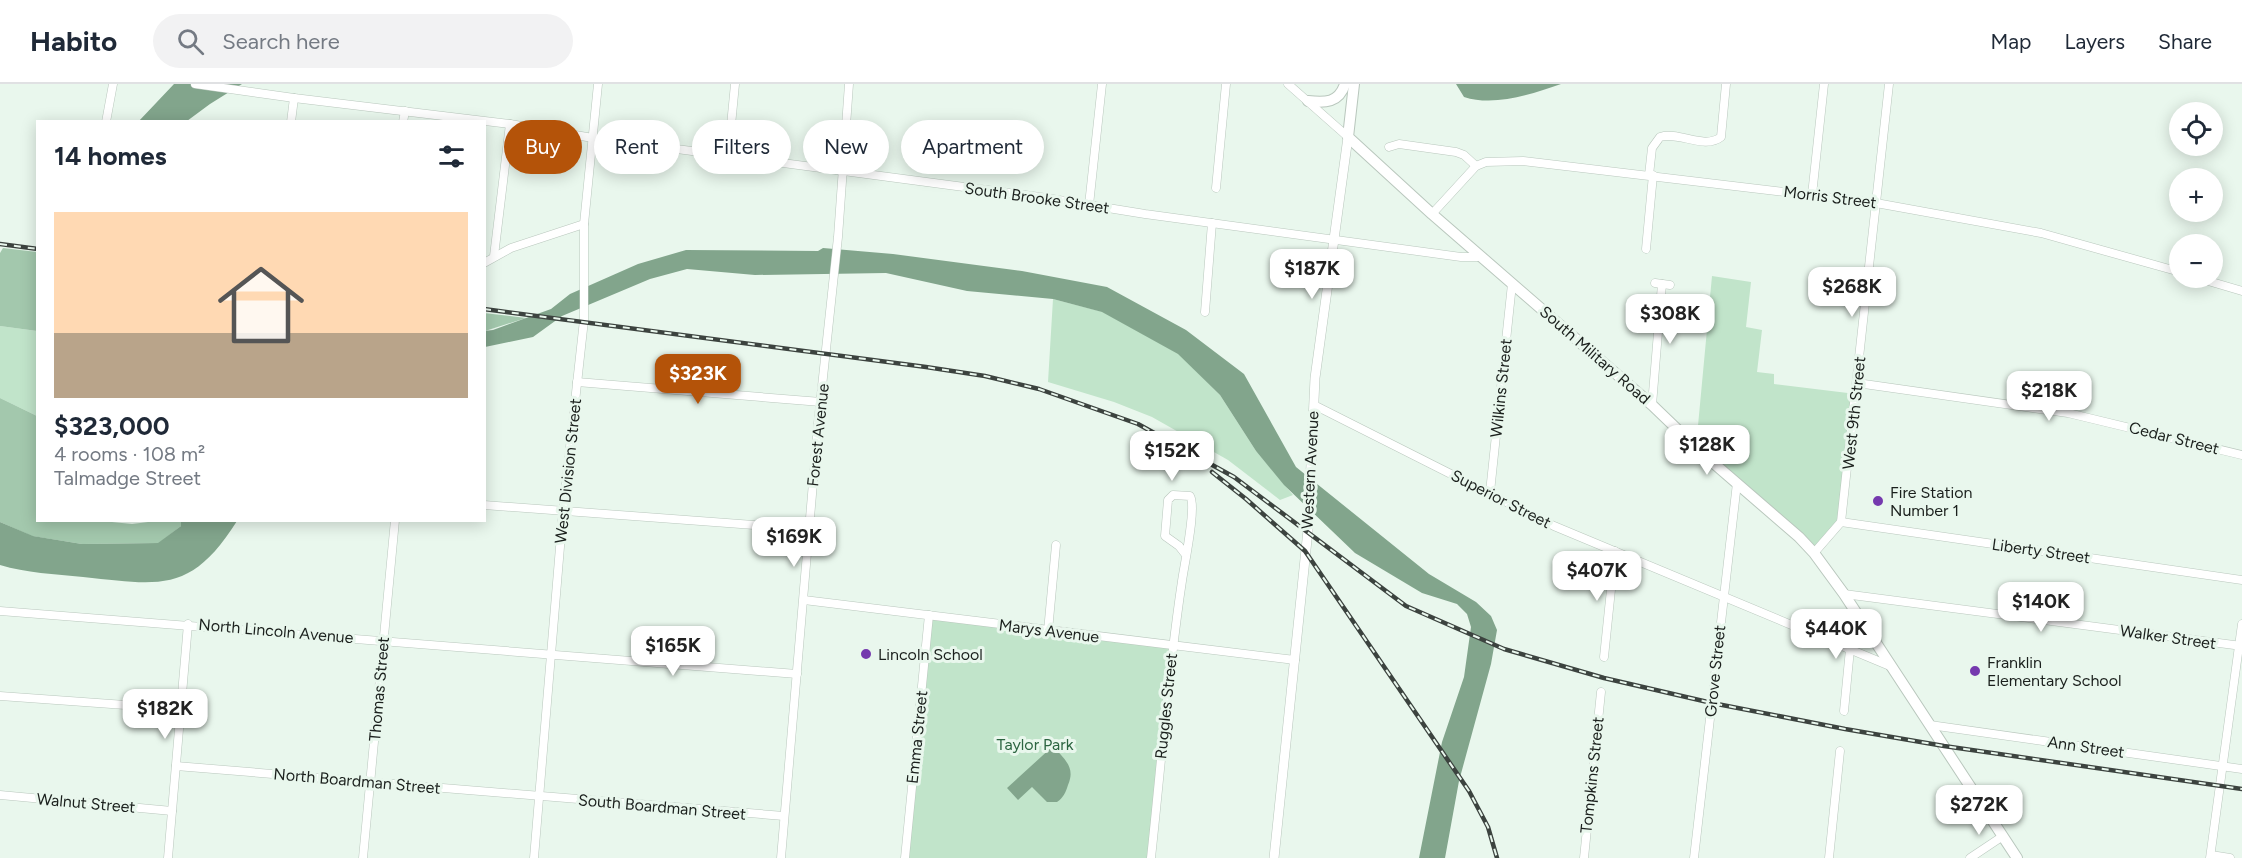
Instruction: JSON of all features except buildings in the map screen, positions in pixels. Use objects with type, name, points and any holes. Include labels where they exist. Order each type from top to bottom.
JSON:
[{"type":"main road","points":[[1308,102],[1323,103],[1334,100],[1345,84]]},
{"type":"main road","name":"Western Avenue","points":[[1348,137],[1354,84]]},
{"type":"main road","name":"South Military Road","points":[[1348,137],[1432,214],[1652,405],[1814,553],[1844,594],[2017,858]]},
{"type":"street","points":[[106,120],[113,84]]},
{"type":"street","name":"South Brooke Street","points":[[195,84],[478,120]]},
{"type":"street","name":"West Division Street","points":[[534,858],[563,510],[584,315],[584,224],[598,84]]},
{"type":"street","points":[[732,120],[735,84]]},
{"type":"street","name":"Forest Avenue","points":[[846,120],[849,84]]},
{"type":"street","points":[[1089,205],[1102,84]]},
{"type":"street","points":[[1216,188],[1226,84]]},
{"type":"street","name":"South Military Road","points":[[1287,84],[1348,137]]},
{"type":"street","points":[[1645,249],[1652,148],[1660,137],[1671,136],[1710,142],[1721,137],[1726,84]]},
{"type":"street","points":[[1812,195],[1824,84]]},
{"type":"street","name":"West 9th Street","points":[[1841,522],[1889,84]]},
{"type":"street","points":[[291,120],[294,98]]},
{"type":"street","points":[[403,120],[405,111]]},
{"type":"street","name":"South Brooke Street","points":[[486,121],[504,123]]},
{"type":"street","name":"South Brooke Street","points":[[582,136],[692,151]]},
{"type":"street","name":"Western Avenue","points":[[1274,858],[1309,518],[1316,368],[1348,137]]},
{"type":"street","points":[[1389,147],[1399,144],[1456,152],[1464,155],[1476,166],[1432,214]]},
{"type":"street","name":"Morris Street","points":[[1476,166],[1486,162],[1509,160],[1876,203],[2041,233],[2169,269]]},
{"type":"street","points":[[494,256],[504,174]]},
{"type":"street","name":"Forest Avenue","points":[[781,858],[843,174]]},
{"type":"street","name":"South Brooke Street","points":[[871,174],[1212,224],[1481,257]]},
{"type":"street","points":[[486,262],[512,248],[584,224]]},
{"type":"street","points":[[1205,312],[1212,224]]},
{"type":"street","name":"Wilkins Street","points":[[1490,492],[1512,284]]},
{"type":"street","points":[[1652,405],[1662,284]]},
{"type":"street","points":[[2223,285],[2242,291]]},
{"type":"street","points":[[577,382],[821,402]]},
{"type":"street","name":"Cedar Street","points":[[1857,383],[2068,413],[2242,455]]},
{"type":"street","name":"Superior Street","points":[[1314,405],[1554,526],[1891,666]]},
{"type":"street","name":"Grove Street","points":[[1694,858],[1737,483]]},
{"type":"street","name":"Ruggles Street","points":[[1151,858],[1172,646],[1186,555],[1192,500],[1190,496],[1173,495],[1168,500],[1165,536],[1179,546],[1186,555]]},
{"type":"street","points":[[486,505],[809,529]]},
{"type":"street","name":"Thomas Street","points":[[363,858],[395,522]]},
{"type":"street","points":[[1814,553],[1841,522]]},
{"type":"street","name":"Liberty Street","points":[[1841,522],[2242,580]]},
{"type":"street","points":[[1048,630],[1056,545]]},
{"type":"street","points":[[1604,657],[1615,551]]},
{"type":"street","name":"Walker Street","points":[[1844,594],[2241,646]]},
{"type":"street","name":"Marys Avenue","points":[[804,600],[1294,660]]},
{"type":"street","name":"North Lincoln Avenue","points":[[0,611],[188,624],[797,674]]},
{"type":"street","points":[[1844,711],[1850,649],[1857,614]]},
{"type":"street","name":"Emma Street","points":[[905,858],[929,615]]},
{"type":"street","points":[[168,858],[188,624]]},
{"type":"street","points":[[2230,858],[2211,857],[2241,646],[2242,624]]},
{"type":"street","name":"Tompkins Street","points":[[1584,858],[1601,692]]},
{"type":"street","points":[[0,696],[181,709]]},
{"type":"street","name":"Ann Street","points":[[1930,724],[2242,770]]},
{"type":"street","points":[[1829,858],[1840,751]]},
{"type":"street","name":"North Boardman Street","points":[[176,766],[539,797]]},
{"type":"street","name":"Walnut Street","points":[[0,795],[172,811]]},
{"type":"street","name":"South Boardman Street","points":[[539,797],[784,816]]},
{"type":"street","points":[[1970,858],[2003,836]]},
{"type":"green space","points":[[1712,276],[1751,282],[1746,327],[1762,330],[1757,372],[1774,374],[1774,384],[1856,394],[1841,522],[1814,553],[1696,447]]},
{"type":"green space","points":[[1053,299],[1103,312],[1179,354],[1220,395],[1256,451],[1293,495],[1280,500],[1228,460],[1152,417],[1114,402],[1048,382]]},
{"type":"green space","points":[[0,326],[36,331],[36,416],[0,398]]},
{"type":"green space","name":"Taylor Park","points":[[929,615],[1172,646],[1151,858],[905,858]]},
{"type":"shaded area","points":[[174,84],[242,84],[188,120],[140,120]]},
{"type":"shaded area","points":[[1456,84],[1561,84],[1513,98],[1488,101],[1464,97]]},
{"type":"shaded area","points":[[3,248],[36,252],[36,331],[0,326],[0,253]]},
{"type":"shaded area","points":[[823,248],[893,254],[1022,271],[1107,287],[1186,330],[1244,374],[1296,467],[1429,574],[1476,602],[1491,616],[1497,630],[1491,664],[1459,781],[1445,858],[1419,858],[1442,742],[1464,677],[1471,627],[1467,614],[1457,604],[1422,593],[1355,553],[1284,485],[1256,451],[1220,395],[1178,354],[1102,312],[1053,299],[967,291],[886,273],[755,275],[687,269],[650,279],[562,316],[533,337],[486,347],[486,331],[551,309],[570,294],[638,264],[686,250],[818,251]]},
{"type":"shaded area","points":[[486,313],[526,318],[486,331]]},
{"type":"shaded area","points":[[0,398],[36,416],[36,522],[132,524],[181,522],[181,526],[159,543],[82,544],[32,536],[0,522]]},
{"type":"shaded area","points":[[0,522],[33,536],[82,544],[158,543],[181,526],[181,522],[236,522],[204,562],[188,573],[172,579],[133,582],[41,573],[0,565]]},
{"type":"shaded area","points":[[1053,746],[1070,768],[1070,779],[1064,795],[1057,802],[1047,802],[1032,787],[1018,800],[1007,788]]},
{"type":"railway","points":[[0,244],[36,249]]},
{"type":"railway","points":[[486,309],[926,367],[985,376],[1039,389],[1138,424],[1234,477],[1406,606],[1504,649],[1604,678],[1712,703],[1845,729],[1944,746],[2242,789]]},
{"type":"railway","points":[[1212,472],[1305,551],[1469,791],[1488,827],[1497,858]]},
{"type":"place","name":"Fire Station Number 1","points":[[1878,501]]},
{"type":"place","name":"Lincoln School","points":[[866,654]]},
{"type":"place","name":"Franklin Elementary School","points":[[1975,671]]}]
